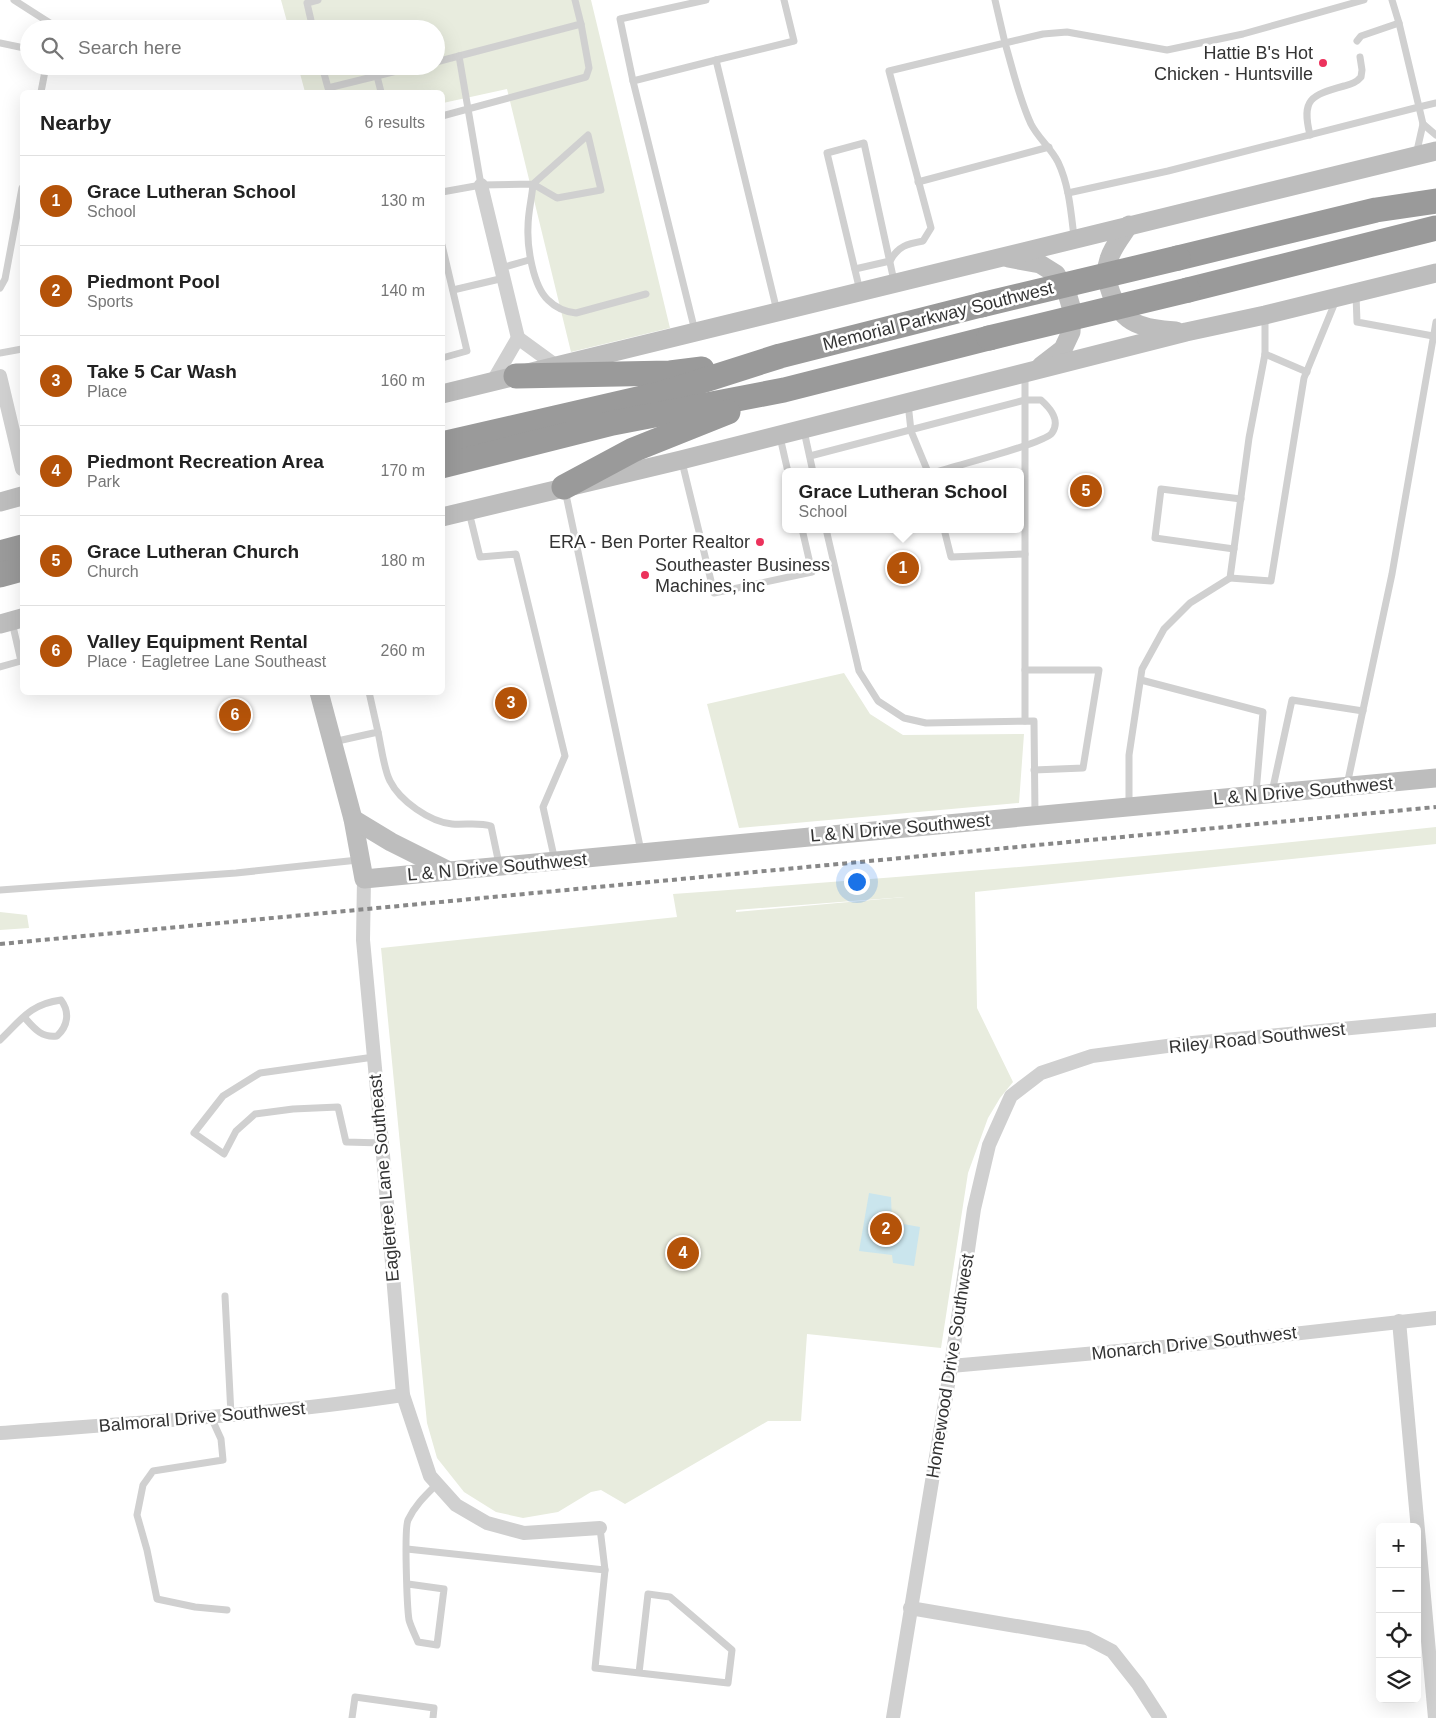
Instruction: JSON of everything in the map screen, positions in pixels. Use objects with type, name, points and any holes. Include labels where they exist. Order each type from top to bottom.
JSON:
[{"type":"highway","points":[[1376,210],[1436,187]]},
{"type":"highway","name":"Memorial Parkway Southwest","points":[[445,443],[664,393],[764,362],[981,305],[1376,210],[1436,201]]},
{"type":"highway","name":"Memorial Parkway Southwest","points":[[445,465],[613,423],[784,390],[1436,228]]},
{"type":"highway","points":[[505,379],[670,373],[764,362]]},
{"type":"highway","points":[[564,487],[633,450],[784,390]]},
{"type":"highway","points":[[0,552],[20,547]]},
{"type":"highway","points":[[0,575],[20,570]]},
{"type":"main road","points":[[445,393],[1436,150]]},
{"type":"main road","points":[[1129,225],[1115,245],[1108,260],[1107,282],[1114,302],[1124,317],[1140,326],[1159,330],[1186,332]]},
{"type":"main road","points":[[1000,257],[1040,264],[1056,274],[1067,293],[1072,310],[1071,332],[1063,349],[1031,371]]},
{"type":"main road","points":[[445,516],[681,460],[1186,332],[1265,315],[1436,273]]},
{"type":"main road","points":[[1,498],[20,496]]},
{"type":"main road","name":"Eagletree Lane Southeast","points":[[320,695],[353,819],[364,879]]},
{"type":"main road","name":"L & N Drive Southwest","points":[[364,879],[1346,788],[1436,778]]},
{"type":"main road","points":[[353,819],[391,842],[450,871]]},
{"type":"street","points":[[481,184],[518,338],[505,379]]},
{"type":"street","points":[[518,338],[555,366]]},
{"type":"street","points":[[0,376],[20,461]]},
{"type":"street","name":"Eagletree Lane Southeast","points":[[364,879],[363,940],[403,1396],[430,1476],[456,1505],[488,1523],[524,1532],[600,1528]]},
{"type":"street","name":"Riley Road Southwest","points":[[1079,1060],[1092,1056],[1182,1044],[1436,1020]]},
{"type":"street","name":"Homewood Drive Southwest","points":[[893,1718],[951,1366],[974,1210],[989,1145],[1011,1096],[1042,1073],[1079,1060]]},
{"type":"street","name":"Monarch Drive Southwest","points":[[951,1366],[1229,1341],[1436,1318]]},
{"type":"street","points":[[1399,1321],[1434,1718]]},
{"type":"street","name":"Balmoral Drive Southwest","points":[[0,1433],[211,1417],[344,1404],[403,1396]]},
{"type":"street","points":[[910,1608],[1087,1638],[1112,1652],[1138,1684],[1160,1718]]},
{"type":"lane","points":[[14,0],[45,20]]},
{"type":"lane","points":[[311,20],[306,3],[318,0]]},
{"type":"lane","points":[[445,115],[586,77],[589,68],[575,0]]},
{"type":"lane","points":[[695,332],[633,81],[620,19],[706,0]]},
{"type":"lane","points":[[633,81],[794,41],[784,0]]},
{"type":"lane","points":[[995,0],[1023,106],[1032,126],[1049,147],[1058,163],[1068,193],[1074,240]]},
{"type":"lane","points":[[855,269],[890,260],[895,251],[904,245],[923,241],[931,228],[889,72],[1043,34],[1067,32],[1166,50],[1243,34],[1364,0]]},
{"type":"lane","points":[[1392,0],[1423,124],[1416,156]]},
{"type":"lane","points":[[1357,41],[1361,36],[1399,23]]},
{"type":"lane","points":[[445,60],[581,24]]},
{"type":"lane","points":[[0,43],[20,47]]},
{"type":"lane","points":[[459,56],[481,184]]},
{"type":"lane","points":[[1310,134],[1306,118],[1307,107],[1320,92],[1356,82],[1362,78],[1360,57]]},
{"type":"lane","points":[[716,60],[777,311]]},
{"type":"lane","points":[[41,90],[44,75]]},
{"type":"lane","points":[[324,75],[328,90],[381,75]]},
{"type":"lane","points":[[377,76],[380,90]]},
{"type":"lane","points":[[1068,193],[1168,171],[1436,102]]},
{"type":"lane","points":[[1423,124],[1436,135]]},
{"type":"lane","points":[[445,191],[481,184],[534,184],[557,198],[601,190],[588,135],[534,184],[528,227],[529,260],[547,300],[565,311],[576,313],[646,294]]},
{"type":"lane","points":[[860,291],[827,153],[864,143],[895,284]]},
{"type":"lane","points":[[918,182],[1049,147]]},
{"type":"lane","points":[[0,288],[5,279],[20,199]]},
{"type":"lane","points":[[445,257],[468,351],[445,357]]},
{"type":"lane","points":[[453,290],[502,273],[529,260]]},
{"type":"lane","points":[[1356,292],[1356,322],[1433,336]]},
{"type":"lane","points":[[1129,808],[1129,755],[1142,669],[1164,629],[1190,603],[1230,578],[1271,581],[1304,378],[1337,297]]},
{"type":"lane","points":[[1230,578],[1249,438],[1265,354],[1265,315]]},
{"type":"lane","points":[[1346,788],[1392,574],[1436,322]]},
{"type":"lane","points":[[0,353],[20,349]]},
{"type":"lane","points":[[1265,354],[1307,372]]},
{"type":"lane","points":[[1024,722],[1025,400],[1031,371]]},
{"type":"lane","points":[[810,456],[1025,400],[1041,400],[1052,410],[1055,422],[1052,433],[1044,438],[1025,446],[950,468]]},
{"type":"lane","points":[[908,402],[911,431],[926,468]]},
{"type":"lane","points":[[803,428],[812,468]]},
{"type":"lane","points":[[780,434],[787,468]]},
{"type":"lane","points":[[681,460],[714,593],[812,572],[803,533]]},
{"type":"lane","points":[[564,487],[641,853]]},
{"type":"lane","points":[[1234,548],[1155,538],[1161,489],[1241,499]]},
{"type":"lane","points":[[469,510],[480,557],[516,554],[565,756],[543,807],[556,861]]},
{"type":"lane","points":[[827,533],[859,671],[878,701],[904,718],[926,723],[1034,721],[1035,816]]},
{"type":"lane","points":[[945,533],[951,557],[1025,554]]},
{"type":"lane","points":[[12,621],[20,657]]},
{"type":"lane","points":[[0,667],[20,661]]},
{"type":"lane","points":[[1024,670],[1099,670],[1083,768],[1034,770]]},
{"type":"lane","points":[[1141,680],[1263,712],[1264,795]]},
{"type":"lane","points":[[370,695],[390,781],[405,802],[426,815],[451,824],[481,823],[491,826],[500,866]]},
{"type":"lane","points":[[1264,795],[1292,700],[1362,711]]},
{"type":"lane","points":[[332,742],[378,732]]},
{"type":"lane","points":[[0,890],[236,873],[361,859]]},
{"type":"lane","points":[[0,1040],[24,1017],[40,1005],[61,1000],[66,1007],[67,1018],[64,1028],[57,1036],[37,1032],[24,1017]]},
{"type":"lane","points":[[374,1056],[260,1073],[223,1096],[194,1133],[224,1154],[236,1131],[255,1114],[293,1109],[338,1107],[346,1142],[382,1143]]},
{"type":"lane","points":[[225,1296],[231,1415]]},
{"type":"lane","points":[[211,1417],[221,1439],[223,1460],[152,1471],[143,1485],[136,1515],[147,1550],[157,1599],[195,1607],[228,1610]]},
{"type":"lane","points":[[408,1584],[444,1589],[437,1645],[418,1642],[410,1622],[408,1584],[407,1522],[417,1503],[437,1484]]},
{"type":"lane","points":[[600,1528],[605,1570],[595,1668],[639,1673],[728,1683],[732,1650],[670,1597],[648,1594],[639,1673]]},
{"type":"lane","points":[[407,1549],[605,1570]]},
{"type":"lane","points":[[352,1718],[355,1697],[434,1708],[433,1718]]},
{"type":"shaded area","points":[[281,0],[591,0],[670,328],[571,352],[507,89],[445,103],[445,90],[304,90],[300,75],[445,75],[445,20],[287,20]]},
{"type":"shaded area","points":[[844,673],[870,714],[903,735],[1024,734],[1019,803],[739,828],[707,704]]},
{"type":"shaded area","points":[[1436,827],[1436,844],[975,892],[977,1008],[1013,1082],[1000,1098],[988,1118],[968,1173],[941,1348],[807,1334],[801,1421],[768,1421],[625,1504],[601,1490],[591,1492],[558,1512],[523,1518],[496,1512],[464,1492],[437,1458],[427,1423],[381,948],[677,917],[673,894],[1054,864]],"holes":[[[905,897],[736,912],[736,910]]]},
{"type":"shaded area","points":[[0,912],[27,915],[29,928],[0,930]]},
{"type":"water","points":[[869,1193],[891,1197],[892,1222],[920,1227],[914,1266],[893,1263],[892,1255],[859,1251]]},
{"type":"railway","points":[[0,944],[1436,807]]},
{"type":"place","name":"Hattie B's Hot Chicken - Huntsville","points":[[1323,63]]},
{"type":"place","name":"Grace Lutheran Church","points":[[1086,491]]},
{"type":"place","name":"ERA - Ben Porter Realtor","points":[[760,542]]},
{"type":"place","name":"Grace Lutheran School","points":[[903,568]]},
{"type":"place","name":"Southeaster Business Machines, inc","points":[[645,575]]},
{"type":"place","name":"Take 5 Car Wash","points":[[511,703]]},
{"type":"place","name":"Valley Equipment Rental","points":[[235,715]]},
{"type":"place","name":"Piedmont Pool","points":[[886,1229]]},
{"type":"place","name":"Piedmont Recreation Area","points":[[683,1253]]}]
